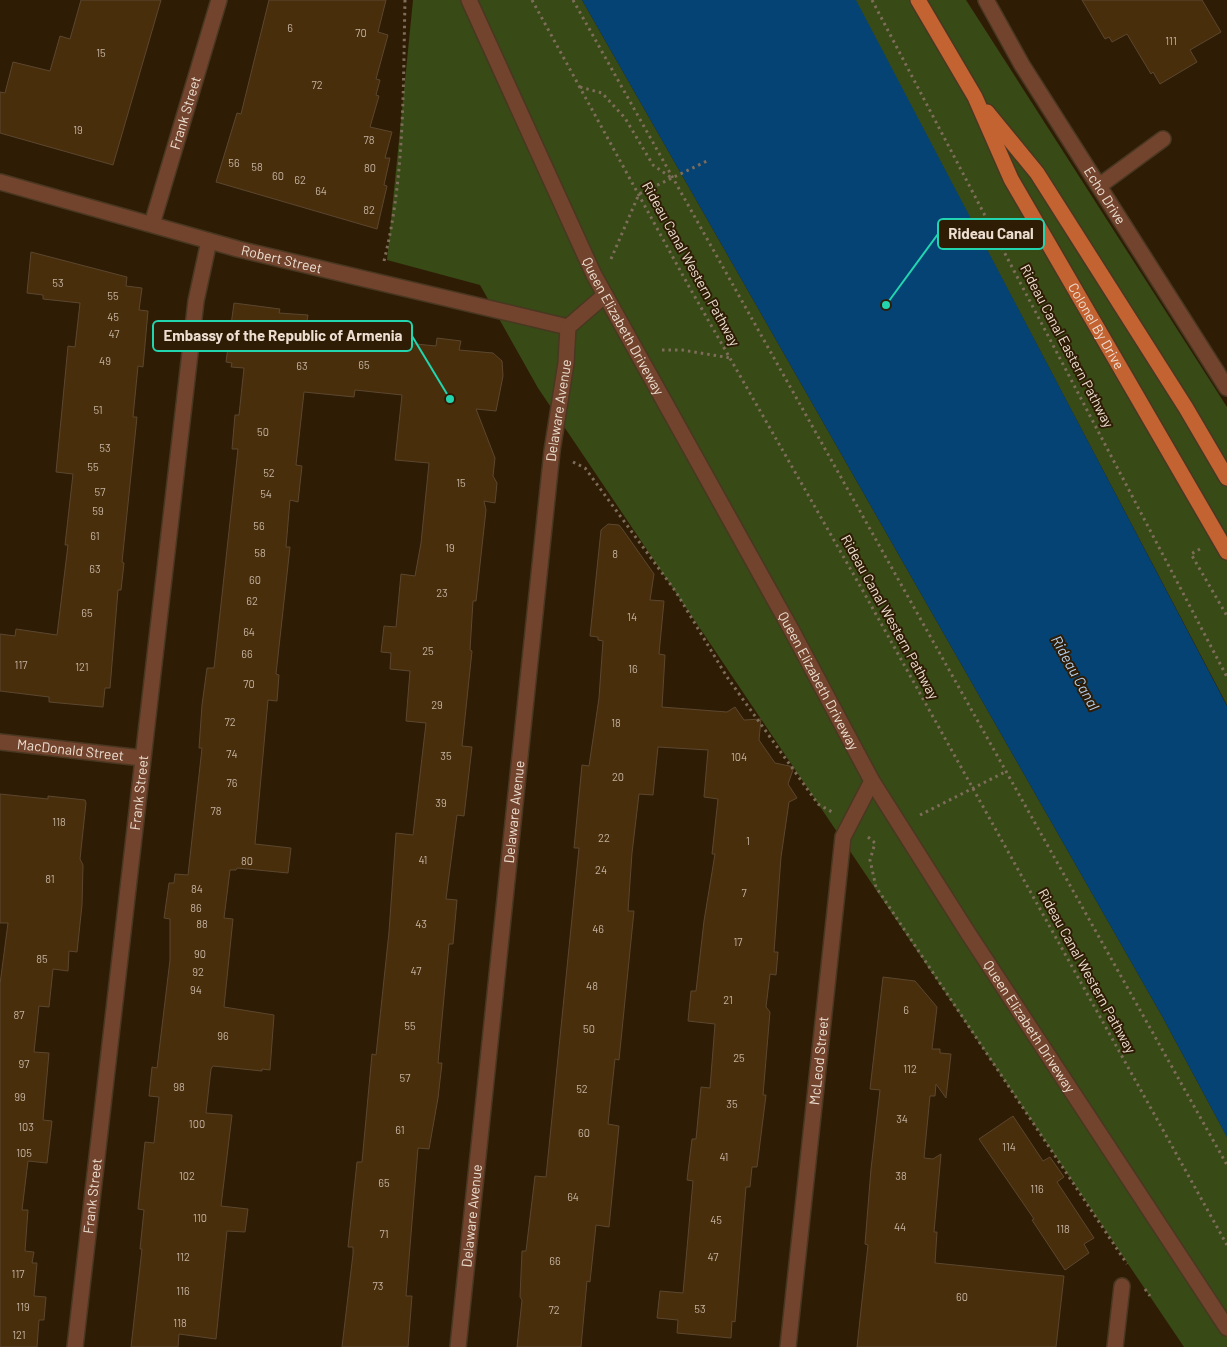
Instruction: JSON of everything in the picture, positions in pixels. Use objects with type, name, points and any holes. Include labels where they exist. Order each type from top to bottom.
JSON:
[{"type":"main road","name":"Colonel By Drive","points":[[918,0],[975,97],[1011,179],[1227,552]]},
{"type":"main road","name":"Colonel By Drive","points":[[975,97],[1037,173],[1186,408],[1227,478]]},
{"type":"street","name":"Frank Street","points":[[152,224],[219,0]]},
{"type":"street","name":"Queen Elizabeth Driveway","points":[[469,0],[594,275],[792,631],[872,781],[968,933],[1227,1328]]},
{"type":"street","name":"Echo Drive","points":[[986,0],[1022,65],[1227,388]]},
{"type":"street","points":[[1100,186],[1163,139]]},
{"type":"street","name":"Robert Street","points":[[0,182],[209,241],[568,327]]},
{"type":"street","name":"Frank Street","points":[[75,1347],[196,301],[209,241]]},
{"type":"street","points":[[568,327],[605,295]]},
{"type":"street","name":"Delaware Avenue","points":[[458,1347],[552,451],[566,363],[568,327]]},
{"type":"street","name":"MacDonald Street","points":[[0,742],[142,758]]},
{"type":"street","name":"McLeod Street","points":[[788,1347],[843,837],[872,781]]},
{"type":"street","points":[[1115,1347],[1122,1286]]},
{"type":"path","points":[[378,283],[392,230],[401,134],[405,0]]},
{"type":"path","name":"Rideau Canal Western Pathway","points":[[532,0],[1227,1245]]},
{"type":"path","points":[[573,0],[1227,1165]]},
{"type":"path","name":"Rideau Canal Eastern Pathway","points":[[872,0],[1227,677]]},
{"type":"path","points":[[580,87],[602,93],[625,118],[653,165],[674,179]]},
{"type":"path","points":[[594,275],[611,258],[639,194],[674,179],[707,161]]},
{"type":"path","points":[[635,350],[682,350],[731,358]]},
{"type":"path","points":[[1219,537],[1191,554],[1227,616]]},
{"type":"path","points":[[875,843],[900,825],[1007,771]]},
{"type":"green space","points":[[413,0],[582,0],[1162,1016],[1227,1137],[1227,1347],[1184,1347],[538,388],[480,285],[387,260]]},
{"type":"green space","points":[[855,0],[966,0],[1227,407],[1227,705]]},
{"type":"water","name":"Rideau Canal","points":[[582,0],[856,0],[1227,706],[1227,1137],[1162,1016]]},
{"type":"building","points":[[81,0],[161,0],[113,165],[0,133],[0,92],[5,93],[13,62],[50,71],[60,36],[70,39]]},
{"type":"building","points":[[269,0],[386,0],[378,32],[388,35],[376,79],[380,80],[376,95],[379,96],[370,127],[392,132],[385,158],[390,158],[384,185],[387,186],[377,229],[216,182],[237,113],[241,114]]},
{"type":"building","points":[[1082,0],[1202,0],[1221,32],[1190,50],[1197,62],[1160,84],[1153,72],[1151,74],[1127,34],[1112,42],[1109,37],[1105,39]]},
{"type":"building","points":[[31,252],[127,277],[126,286],[142,288],[139,310],[148,311],[143,367],[138,366],[133,417],[137,417],[122,562],[124,563],[121,590],[118,590],[110,688],[105,688],[103,707],[49,702],[49,697],[0,691],[0,634],[15,636],[16,629],[57,635],[68,545],[65,545],[73,474],[56,472],[68,346],[75,347],[80,303],[43,299],[43,295],[27,293]]},
{"type":"building","points":[[234,303],[280,309],[279,313],[308,315],[307,321],[378,330],[376,340],[436,346],[437,338],[461,341],[459,350],[493,353],[502,361],[503,376],[496,411],[476,409],[495,458],[493,476],[497,483],[495,503],[484,501],[486,510],[476,601],[473,601],[470,650],[472,651],[462,746],[472,747],[464,816],[457,815],[446,899],[457,900],[453,944],[449,944],[438,1063],[442,1063],[438,1098],[429,1149],[418,1148],[406,1296],[412,1296],[408,1347],[342,1347],[353,1254],[353,1247],[348,1247],[357,1162],[362,1162],[372,1054],[376,1055],[389,932],[396,833],[413,835],[426,723],[406,721],[410,671],[390,669],[391,653],[381,652],[384,626],[396,627],[401,574],[415,576],[421,543],[429,463],[395,460],[402,395],[355,390],[354,397],[304,392],[296,465],[302,466],[298,502],[290,500],[286,547],[290,547],[276,674],[279,675],[277,701],[268,700],[255,844],[291,848],[288,873],[237,868],[236,870],[230,870],[224,918],[233,919],[224,1007],[274,1015],[270,1070],[262,1069],[262,1071],[213,1066],[211,1069],[206,1113],[232,1115],[221,1206],[248,1209],[245,1232],[227,1231],[216,1339],[179,1334],[178,1347],[131,1347],[142,1249],[140,1249],[144,1210],[138,1209],[145,1142],[154,1143],[159,1097],[149,1096],[152,1067],[157,1068],[170,960],[170,919],[164,918],[169,883],[174,883],[175,874],[188,875],[202,748],[199,748],[202,705],[207,668],[214,668],[238,449],[232,449],[235,415],[239,415],[244,368],[231,367],[232,363],[226,362]]},
{"type":"building","points":[[608,524],[619,525],[654,574],[650,600],[664,601],[659,654],[665,655],[662,707],[727,712],[735,707],[744,720],[761,719],[759,740],[775,763],[794,767],[788,784],[797,798],[789,802],[781,857],[774,952],[778,952],[776,975],[770,974],[766,1007],[770,1012],[763,1095],[766,1095],[757,1167],[752,1167],[750,1187],[746,1187],[735,1322],[732,1321],[731,1338],[677,1333],[678,1320],[657,1318],[660,1291],[683,1293],[693,1181],[687,1180],[692,1139],[696,1139],[701,1087],[710,1088],[715,1024],[688,1021],[691,991],[696,991],[704,921],[715,854],[712,854],[718,799],[704,797],[708,750],[658,747],[653,795],[639,794],[628,911],[634,911],[619,1060],[615,1059],[608,1124],[619,1126],[609,1227],[596,1225],[590,1282],[587,1281],[581,1347],[517,1347],[522,1300],[520,1297],[522,1251],[526,1251],[535,1176],[546,1177],[579,848],[574,848],[582,765],[589,766],[599,698],[603,641],[598,640],[598,637],[590,636],[601,530]]},
{"type":"building","points":[[0,794],[48,799],[48,796],[85,800],[86,803],[80,859],[83,865],[82,905],[77,952],[69,951],[68,971],[53,969],[49,1007],[39,1006],[34,1052],[49,1053],[43,1120],[52,1121],[47,1163],[28,1161],[22,1210],[28,1210],[25,1251],[34,1252],[32,1263],[37,1263],[34,1296],[46,1297],[44,1320],[39,1320],[37,1347],[0,1347],[0,984],[8,923],[0,923]]},
{"type":"building","points":[[883,977],[915,981],[937,1007],[932,1049],[940,1049],[940,1053],[951,1054],[946,1098],[936,1084],[935,1096],[930,1096],[924,1158],[933,1159],[941,1154],[934,1232],[937,1232],[935,1263],[1064,1276],[1056,1347],[857,1347],[868,1245],[865,1244],[871,1169],[880,1090],[870,1089]]},
{"type":"building","points":[[1013,1116],[1043,1161],[1050,1157],[1064,1177],[1057,1182],[1094,1238],[1084,1244],[1089,1253],[1065,1270],[1032,1220],[1034,1219],[979,1139]]},
{"type":"place","name":"Rideau Canal","points":[[886,305]]},
{"type":"place","name":"Embassy of the Republic of Armenia","points":[[450,399]]}]
